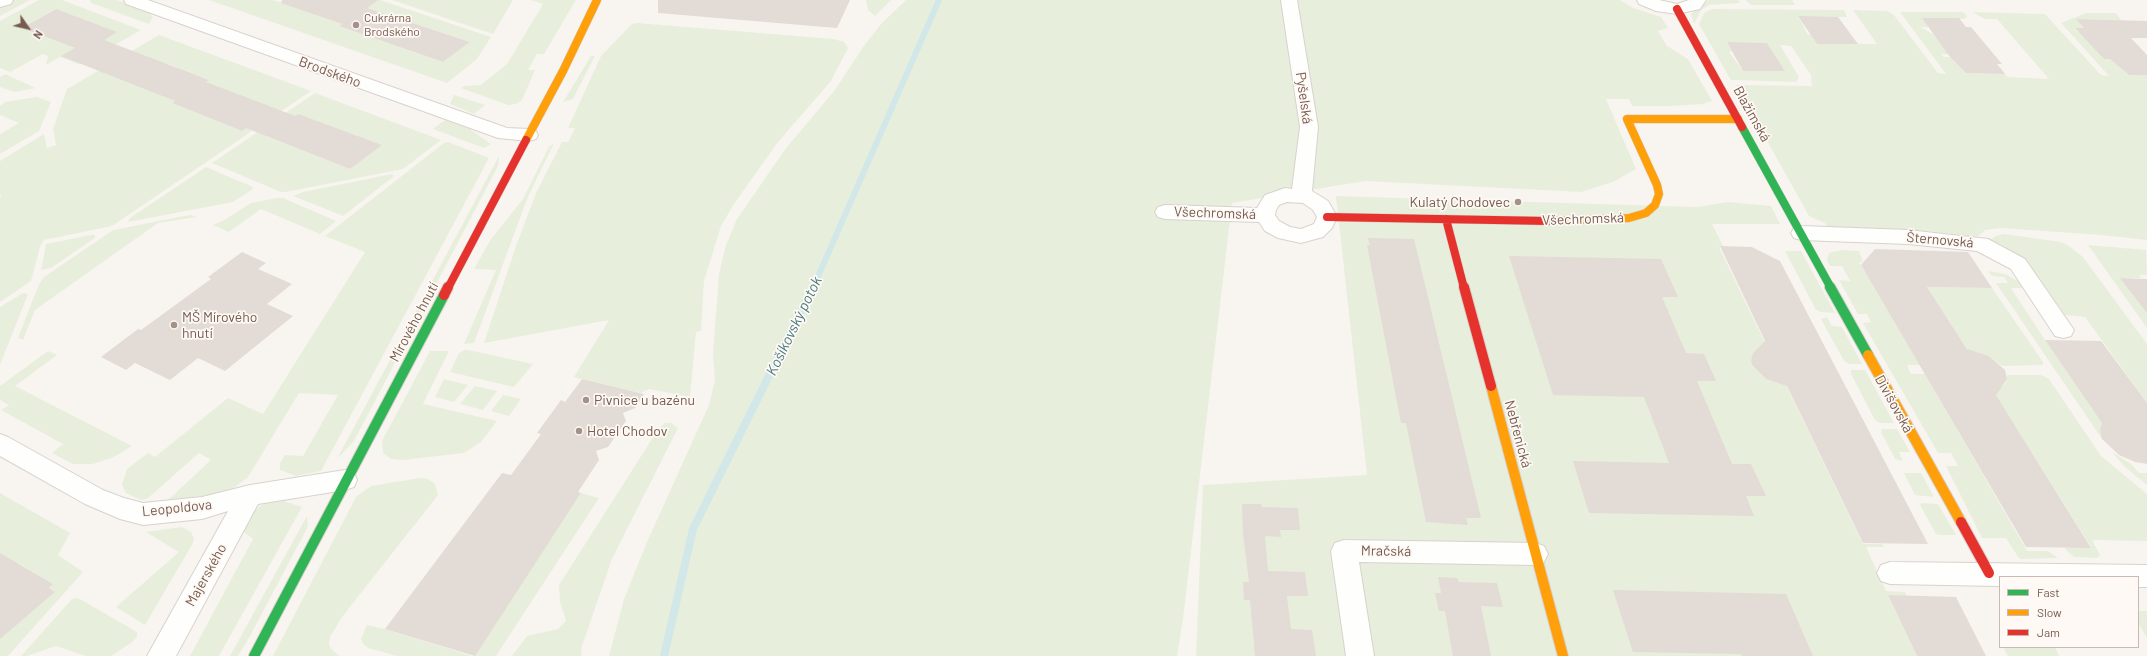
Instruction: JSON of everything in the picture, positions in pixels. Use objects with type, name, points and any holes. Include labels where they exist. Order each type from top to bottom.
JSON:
[{"type":"street","points":[[0,2],[5,0]]},
{"type":"street","name":"Brodského","points":[[132,0],[506,134],[529,135]]},
{"type":"street","name":"Mírového hnutí","points":[[254,656],[345,480],[563,71],[597,0]]},
{"type":"street","name":"Pyšelská","points":[[1289,0],[1309,126],[1306,176],[1301,195]]},
{"type":"street","points":[[1645,0],[1662,7],[1677,9],[1694,5],[1698,0]]},
{"type":"street","name":"Blažimská","points":[[1677,9],[1801,233]]},
{"type":"street","name":"Všechromská","points":[[1301,195],[1285,195],[1272,200],[1268,204],[1265,215],[1267,221],[1278,230],[1289,234],[1302,236],[1316,232],[1322,228],[1326,217],[1594,220],[1629,218],[1646,213],[1655,206],[1659,194],[1657,185],[1627,119],[1738,119]]},
{"type":"street","points":[[1301,195],[1315,201],[1321,206],[1326,217]]},
{"type":"street","name":"Všechromská","points":[[1166,212],[1265,215]]},
{"type":"street","name":"Nebřenická","points":[[1446,218],[1563,656]]},
{"type":"street","name":"Šternovská","points":[[1801,233],[1908,237],[1981,244],[2018,264],[2063,330]]},
{"type":"street","name":"Divišovská","points":[[1801,233],[1989,573]]},
{"type":"street","name":"Leopoldova","points":[[0,444],[85,493],[130,512],[143,514],[202,508],[250,495],[345,480]]},
{"type":"street","name":"Majerského","points":[[161,656],[250,495]]},
{"type":"street","name":"Mračská","points":[[1360,656],[1344,551],[1535,554]]},
{"type":"street","points":[[1890,573],[2147,576]]},
{"type":"green space","points":[[14,0],[30,0],[0,16],[0,7]]},
{"type":"green space","points":[[39,0],[62,0],[141,30],[83,63],[78,64],[60,57],[46,65],[48,56],[43,54],[10,72],[0,68],[0,21]],"holes":[[[55,9],[116,32],[83,51],[22,28]]]},
{"type":"green space","points":[[90,0],[117,0],[148,11],[153,17],[149,24],[91,3]]},
{"type":"green space","points":[[209,0],[273,0],[342,24],[339,26],[443,62],[470,42],[367,8],[353,0],[380,0],[491,37],[477,59],[447,83]]},
{"type":"green space","points":[[392,0],[513,0],[493,34]]},
{"type":"green space","points":[[531,0],[576,0],[544,54],[537,54],[528,70],[535,70],[522,100],[516,104],[508,105],[461,88],[464,86],[481,85],[507,64],[543,4]]},
{"type":"green space","points":[[866,0],[891,0],[875,16],[868,10]]},
{"type":"green space","points":[[906,0],[1620,0],[1633,8],[1661,17],[1668,28],[1658,31],[1667,46],[1688,59],[1712,101],[1703,104],[1671,106],[1632,106],[1629,99],[1606,99],[1636,169],[1613,182],[1581,192],[1365,181],[1232,203],[1183,619],[1177,656],[609,656],[624,599],[647,542],[709,405],[715,380],[713,354],[719,274],[726,245],[737,219],[786,148],[835,90],[863,47],[882,23]]},
{"type":"green space","points":[[1709,0],[1738,0],[1740,3],[1709,5],[1701,10],[1694,24],[1691,15]]},
{"type":"green space","points":[[1745,0],[1792,0],[1795,5],[1751,5]]},
{"type":"green space","points":[[1712,9],[1844,10],[1847,17],[1799,17],[1807,34],[1811,35],[1817,44],[1877,44],[1853,10],[1887,11],[1894,15],[1938,73],[1946,74],[1900,12],[1963,12],[1967,16],[1964,19],[1922,18],[1929,27],[1920,27],[1936,36],[1951,54],[1941,54],[1944,57],[1950,57],[1966,73],[2005,74],[2007,77],[2049,79],[1997,19],[1984,19],[1973,12],[2045,14],[2101,75],[2109,76],[2061,23],[2086,13],[2116,13],[2121,20],[2077,19],[2084,28],[2075,29],[2078,32],[2084,32],[2110,56],[2101,56],[2104,59],[2110,59],[2129,75],[2147,75],[2147,240],[2101,235],[2001,228],[1985,230],[1977,237],[1928,231],[1827,227],[1825,223],[1809,216],[1736,85],[1812,86],[1811,75],[1791,46],[1780,45],[1799,77],[1796,82],[1731,80],[1699,24],[1704,13]],"holes":[[[1727,42],[1767,43],[1785,71],[1743,71],[1729,52],[1732,51]]]},
{"type":"green space","points":[[637,23],[834,39],[844,42],[848,48],[831,81],[778,142],[734,204],[721,226],[704,281],[701,331],[696,332],[690,397],[649,389],[640,393],[574,377],[609,320],[484,343],[516,246],[536,193],[562,142],[568,142],[575,128],[568,128],[601,56],[632,24]]},
{"type":"green space","points":[[159,35],[311,91],[112,226],[44,240],[40,247],[31,281],[0,302],[0,197],[2,196],[0,194],[0,161],[44,134],[47,148],[56,145],[53,129],[67,89]],"holes":[[[143,55],[165,67],[169,64],[198,79],[202,77],[209,80],[206,82],[242,131],[172,103],[175,101],[110,74]]]},
{"type":"green space","points":[[591,56],[595,56],[573,99],[563,102]]},
{"type":"green space","points":[[5,74],[36,88],[15,92],[0,87],[0,77]]},
{"type":"green space","points":[[315,93],[441,140],[403,169],[286,192],[281,192],[212,163]],"holes":[[[298,114],[326,128],[329,126],[381,145],[350,169],[266,136]]]},
{"type":"green space","points":[[454,95],[485,105],[474,114],[450,104]]},
{"type":"green space","points":[[37,97],[51,102],[39,131],[0,154],[0,134],[19,123],[0,115],[0,106],[5,102]]},
{"type":"green space","points":[[445,120],[468,128],[491,144],[484,148],[433,129]]},
{"type":"green space","points":[[448,142],[489,158],[321,471],[296,476],[280,470],[280,463],[285,455],[303,456],[338,395],[299,393],[248,477],[231,490],[219,494],[168,500],[211,460],[199,453],[147,499],[141,500],[126,493],[122,485],[127,469],[148,453],[155,457],[228,398],[263,414],[365,252],[325,236],[444,143]]},
{"type":"green space","points":[[554,143],[527,199],[474,343],[464,344],[496,270],[474,269],[491,239],[523,199],[549,147]]},
{"type":"green space","points":[[499,156],[498,166],[354,441],[337,459]]},
{"type":"green space","points":[[206,167],[253,187],[253,189],[233,202],[128,222],[130,218]]},
{"type":"green space","points":[[392,174],[394,176],[393,177],[343,216],[293,196],[303,192]]},
{"type":"green space","points":[[1336,196],[1697,207],[1727,202],[1771,206],[1780,224],[1712,224],[1723,246],[1719,247],[1767,347],[1759,349],[1753,353],[1751,360],[1752,365],[1766,379],[1786,385],[1863,544],[1882,544],[1884,547],[1866,547],[1886,591],[1905,592],[1907,596],[1888,595],[1917,656],[1196,656],[1203,485],[1367,475]]},
{"type":"green space","points":[[283,198],[336,221],[320,234],[261,209],[229,232],[213,225],[226,219],[251,203]]},
{"type":"green space","points":[[190,215],[197,217],[158,223],[35,310],[23,340],[18,338],[39,284],[44,277],[113,230]]},
{"type":"green space","points":[[2004,234],[2061,242],[2069,246],[2083,257],[2147,344],[2147,403],[2085,317],[2065,315],[2032,269],[2018,255],[2000,244],[1989,240]]},
{"type":"green space","points":[[95,235],[95,238],[51,268],[41,270],[46,244]]},
{"type":"green space","points":[[2088,245],[2146,250],[2147,275],[2139,275],[2141,278],[2121,278],[2147,311],[2147,328]]},
{"type":"green space","points":[[1842,250],[1859,251],[1863,262],[1859,262],[1920,365],[1907,365],[1911,374],[1925,374],[2027,551],[2048,551],[2058,558],[2021,559],[2018,557],[2006,538],[1982,538],[1946,466],[1958,466],[1951,453],[1938,453],[1863,323],[1871,322],[1867,314],[1858,314],[1839,280],[1850,281],[1842,266],[1830,266],[1827,259],[1829,253]]},
{"type":"green space","points":[[1785,251],[1801,251],[1835,313],[1816,310]]},
{"type":"green space","points":[[1988,271],[2005,274],[2022,283],[2025,288],[2011,288],[2045,340],[2093,410],[2108,411],[2100,430],[2102,439],[1996,283],[2008,283],[2004,277],[1992,276]]},
{"type":"green space","points":[[1927,287],[1992,288],[2043,362],[2043,365],[2002,366],[1989,356],[1968,350]]},
{"type":"green space","points":[[23,293],[28,294],[0,365],[0,307]]},
{"type":"green space","points":[[1827,317],[1832,326],[1842,327],[1862,364],[1849,364],[1844,361],[1821,319]]},
{"type":"green space","points":[[465,350],[533,364],[514,387],[450,372],[459,353]]},
{"type":"green space","points":[[48,351],[57,355],[15,386],[132,446],[114,457],[93,464],[73,464],[52,453],[63,444],[1,410],[9,405],[0,400],[0,386]]},
{"type":"green space","points":[[430,351],[449,351],[423,404],[497,421],[481,442],[464,453],[403,460],[391,459],[383,453],[382,441]]},
{"type":"green space","points":[[1851,370],[1865,370],[1894,423],[1879,423],[1875,420],[1851,374]]},
{"type":"green space","points":[[2007,375],[2041,375],[2049,379],[2101,456],[2147,494],[2147,541],[2092,540],[2100,555],[2097,558],[2074,557],[2068,552],[2065,548],[2091,547],[1992,389],[2004,385]]},
{"type":"green space","points":[[444,379],[468,385],[454,402],[435,397]]},
{"type":"green space","points":[[475,386],[497,391],[483,410],[460,404]]},
{"type":"green space","points":[[503,395],[521,399],[509,416],[491,411]]},
{"type":"green space","points":[[665,423],[671,423],[678,428],[612,559],[582,646],[581,656],[512,656],[527,636],[558,629],[566,621],[560,602],[559,585],[659,428]]},
{"type":"green space","points":[[1882,429],[1897,429],[1910,452],[1899,452],[1903,461],[1895,459],[1881,432]]},
{"type":"green space","points":[[2112,452],[2131,464],[2139,473],[2147,473],[2147,485],[2125,467]]},
{"type":"green space","points":[[1904,473],[1921,473],[1934,497],[1915,495]]},
{"type":"green space","points":[[420,478],[428,479],[435,484],[438,495],[342,617],[330,637],[329,644],[331,649],[340,656],[273,656],[356,497],[371,486]]},
{"type":"green space","points":[[0,493],[70,533],[58,555],[83,572],[8,656],[0,656],[0,631],[5,634],[55,592],[49,588],[53,584],[18,563],[13,567],[0,553]]},
{"type":"green space","points":[[581,493],[599,498],[496,656],[474,656]]},
{"type":"green space","points":[[284,501],[302,507],[219,656],[190,656],[253,539],[240,529],[251,513],[265,503]]},
{"type":"green space","points":[[1922,503],[1938,504],[1956,535],[1936,534],[1920,505]]},
{"type":"green space","points":[[307,516],[308,526],[249,638],[238,656],[230,656]]},
{"type":"green space","points":[[182,527],[191,532],[194,538],[193,543],[145,625],[116,607],[179,552],[146,532]]},
{"type":"green space","points":[[78,598],[137,632],[137,637],[131,643],[111,656],[86,656],[56,646],[27,656],[21,656],[72,599]]},
{"type":"green space","points":[[2139,611],[2147,611],[2147,638],[2139,625]]},
{"type":"green space","points":[[367,625],[385,629],[472,656],[397,656],[368,648],[363,644],[361,639]]},
{"type":"green space","points":[[2004,648],[2055,648],[2059,656],[2008,656]]},
{"type":"building","points":[[282,0],[378,0],[367,8],[470,42],[443,62],[339,26],[342,24],[281,3]]},
{"type":"building","points":[[658,0],[850,0],[837,28],[658,13]]},
{"type":"building","points":[[56,9],[117,32],[104,40],[209,80],[206,82],[295,116],[298,114],[382,145],[350,169],[246,128],[242,131],[172,103],[175,101],[61,56],[75,48],[22,28]]},
{"type":"building","points":[[1798,16],[1838,17],[1858,44],[1817,44]]},
{"type":"building","points":[[1922,18],[1959,18],[1966,27],[1971,27],[2002,64],[1997,64],[2005,74],[1966,73],[1950,57]]},
{"type":"building","points":[[2076,19],[2147,21],[2147,38],[2131,38],[2147,55],[2147,75],[2129,75],[2110,59],[2104,59],[2075,28],[2084,28]]},
{"type":"building","points":[[1727,42],[1767,43],[1785,71],[1743,71]]},
{"type":"building","points":[[1368,238],[1414,239],[1481,518],[1466,518],[1468,525],[1426,522],[1406,423],[1401,423],[1367,245],[1370,245]]},
{"type":"building","points":[[1720,246],[1752,247],[1780,261],[1928,544],[1863,543],[1787,386],[1766,379],[1752,365],[1751,360],[1753,353],[1765,341]]},
{"type":"building","points":[[1875,249],[1968,252],[1992,288],[1927,287],[1967,349],[1989,356],[2005,370],[2007,379],[1996,395],[2091,548],[2026,547],[1861,265]]},
{"type":"building","points":[[242,252],[266,263],[258,269],[292,284],[267,304],[293,316],[225,371],[198,358],[170,380],[135,363],[126,370],[101,357],[138,329],[141,330],[211,279],[208,277]]},
{"type":"building","points":[[1509,256],[1661,259],[1678,297],[1662,297],[1686,353],[1704,354],[1716,381],[1697,381],[1732,464],[1751,464],[1766,496],[1746,496],[1754,516],[1589,513],[1573,461],[1669,463],[1644,397],[1553,395]]},
{"type":"building","points":[[2120,278],[2147,279],[2147,313]]},
{"type":"building","points":[[2045,340],[2101,341],[2147,403],[2147,464],[2135,462],[2119,455],[2102,439],[2100,430],[2102,423]]},
{"type":"building","points":[[582,379],[644,394],[635,408],[623,413],[626,421],[608,447],[596,451],[599,460],[578,492],[581,493],[475,656],[385,629],[502,473],[511,475],[541,434],[537,433],[561,400],[565,402]]},
{"type":"building","points":[[1242,504],[1261,504],[1262,507],[1298,508],[1300,530],[1280,530],[1281,537],[1265,536],[1268,571],[1305,572],[1308,596],[1287,596],[1291,629],[1312,630],[1316,656],[1255,656],[1250,600],[1244,600],[1243,582],[1249,582],[1243,534]]},
{"type":"building","points":[[0,553],[53,584],[49,588],[55,592],[0,639]]},
{"type":"building","points":[[1438,577],[1457,578],[1459,582],[1497,583],[1503,607],[1481,606],[1491,656],[1453,656],[1445,611],[1439,611],[1435,593],[1441,593]]},
{"type":"building","points":[[1613,590],[1786,594],[1813,656],[1742,656],[1741,654],[1633,652]]},
{"type":"building","points":[[1888,595],[1956,597],[1986,656],[1917,656]]},
{"type":"waterway","name":"Košíkovský potok","points":[[813,288],[939,0]]},
{"type":"waterway","name":"Košíkovský potok","points":[[664,656],[693,529],[813,287]]},
{"type":"traffic: fast","points":[[1742,127],[1868,355]]},
{"type":"traffic: fast","points":[[254,656],[444,295]]},
{"type":"traffic: slow","points":[[526,140],[563,71],[597,0]]},
{"type":"traffic: slow","points":[[1549,221],[1629,218],[1646,213],[1655,205],[1659,194],[1657,185],[1627,119],[1738,119]]},
{"type":"traffic: slow","points":[[1868,355],[1961,522]]},
{"type":"traffic: slow","points":[[1491,386],[1563,656]]},
{"type":"traffic: jam","points":[[1677,9],[1742,127]]},
{"type":"traffic: jam","points":[[444,295],[526,140]]},
{"type":"traffic: jam","points":[[1327,217],[1549,221]]},
{"type":"traffic: jam","points":[[1446,219],[1491,386]]},
{"type":"traffic: jam","points":[[1961,522],[1989,573]]},
{"type":"place","name":"Cukrárna Brodského","points":[[356,25]]},
{"type":"place","name":"Kulatý Chodovec","points":[[1518,202]]},
{"type":"place","name":"MŠ Mírového hnutí","points":[[174,325]]},
{"type":"place","name":"Pivnice u bazénu","points":[[586,400]]},
{"type":"place","name":"Hotel Chodov","points":[[579,431]]}]
